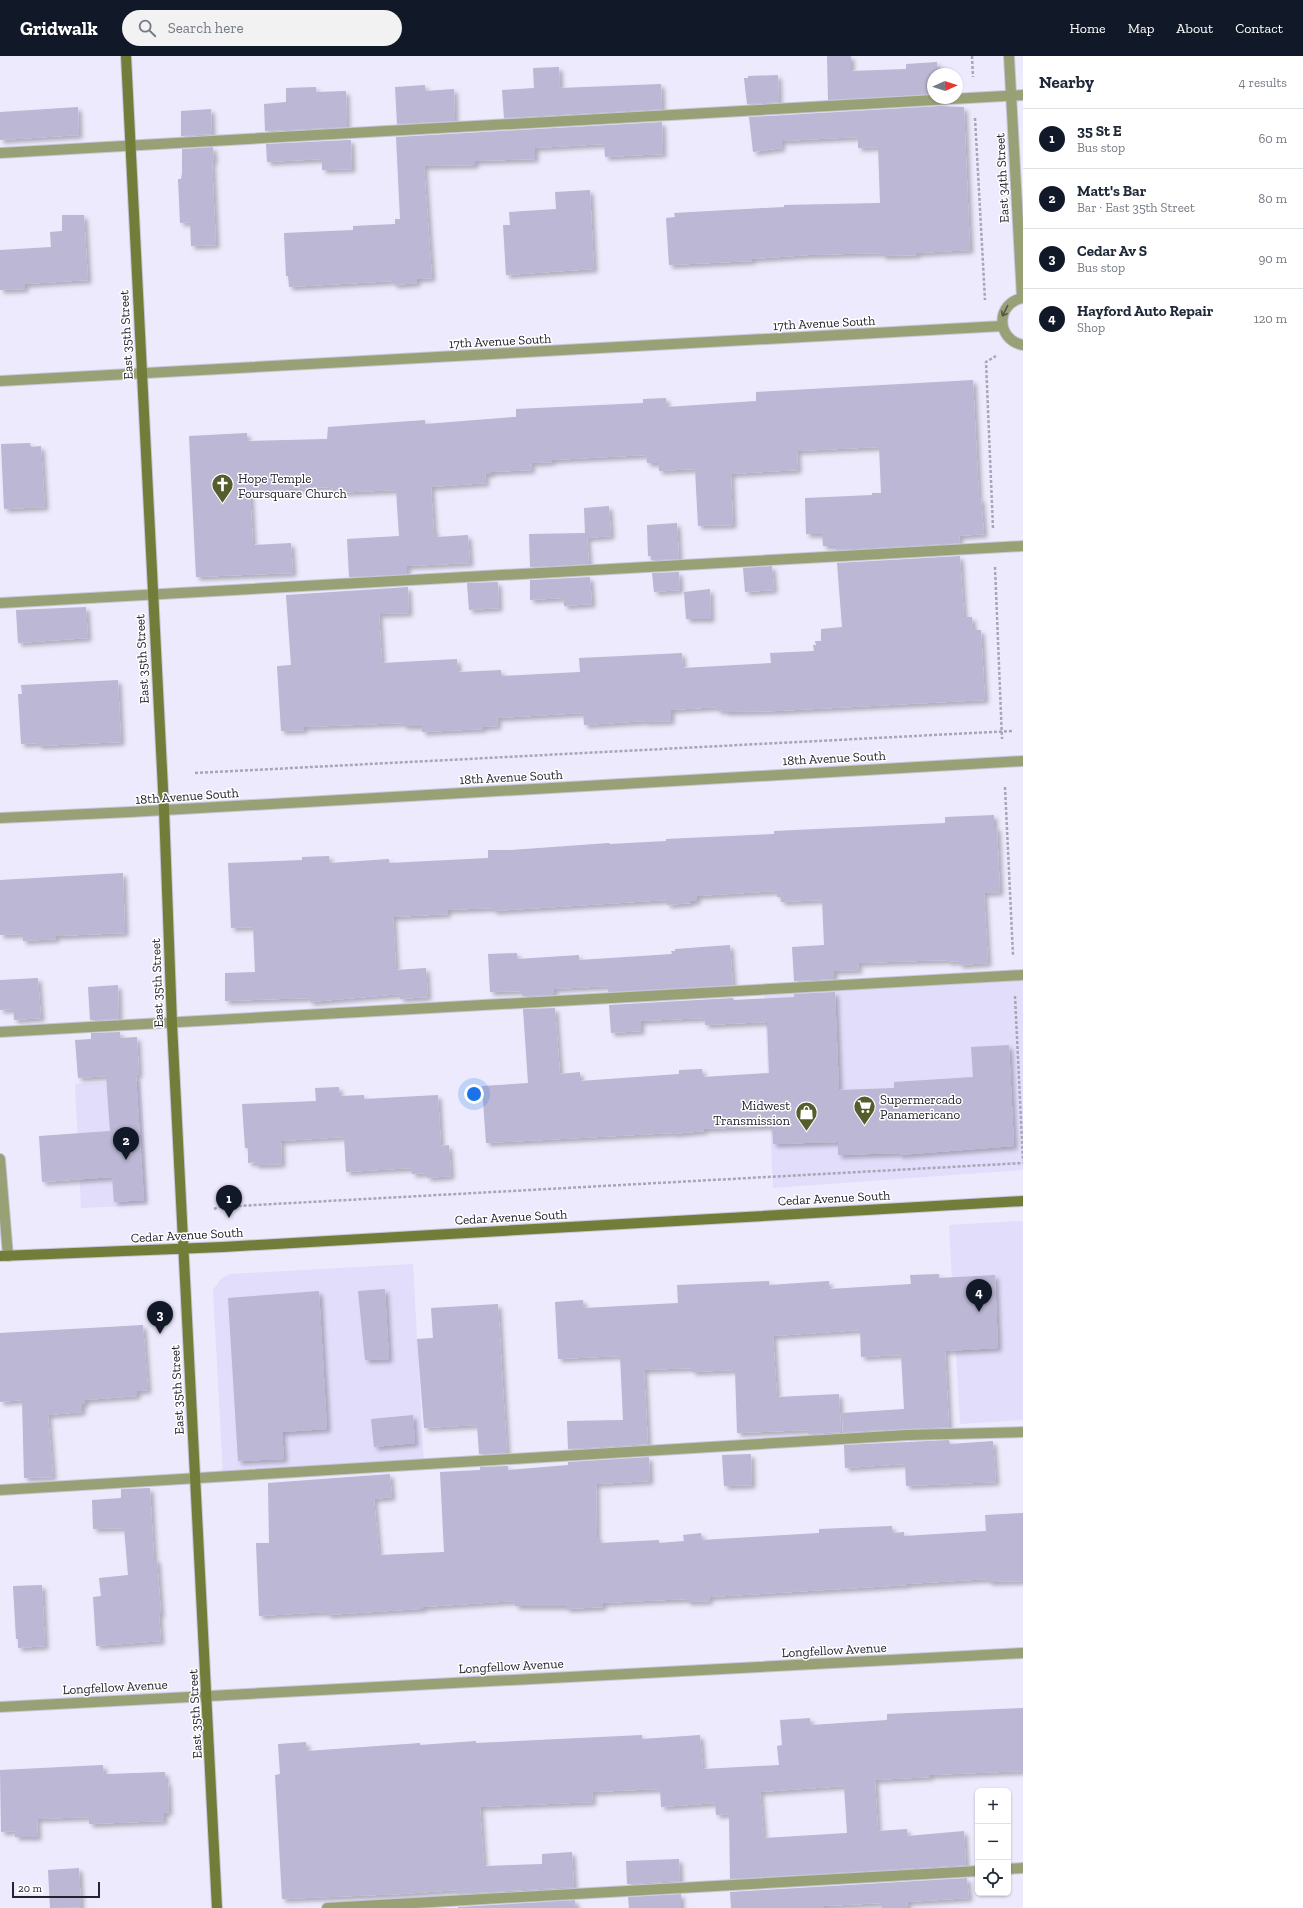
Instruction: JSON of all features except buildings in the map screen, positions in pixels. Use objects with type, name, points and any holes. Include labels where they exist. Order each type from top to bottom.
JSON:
[{"type":"street","name":"East 35th Street","points":[[126,56],[164,809],[172,1024],[183,1249],[217,1908]]},
{"type":"street","name":"East 34th Street","points":[[1009,56],[1022,298]]},
{"type":"street","points":[[0,153],[1023,95]]},
{"type":"street","points":[[1022,298],[1008,305],[1001,319],[1005,333],[1010,339],[1016,344],[1023,345]]},
{"type":"street","name":"17th Avenue South","points":[[0,381],[1002,326]]},
{"type":"street","points":[[0,603],[1023,546]]},
{"type":"street","name":"18th Avenue South","points":[[0,818],[130,812],[1023,761]]},
{"type":"street","points":[[0,1032],[172,1024],[1023,976]]},
{"type":"street","points":[[0,1158],[4,1256]]},
{"type":"street","name":"Cedar Avenue South","points":[[4,1256],[183,1249],[1023,1201]]},
{"type":"street","points":[[0,1490],[907,1435],[1023,1432]]},
{"type":"street","name":"Longfellow Avenue","points":[[0,1707],[1023,1653]]},
{"type":"street","points":[[1011,1869],[1023,1868]]},
{"type":"street","points":[[327,1908],[975,1871]]},
{"type":"path","points":[[972,56],[985,300]]},
{"type":"path","points":[[195,772],[1012,731]]},
{"type":"path","points":[[214,1209],[219,1207],[1023,1163]]},
{"type":"shaded area","points":[[1023,979],[1023,1170],[773,1188],[764,993]]},
{"type":"shaded area","points":[[141,1081],[148,1205],[81,1208],[75,1084]]},
{"type":"shaded area","points":[[1023,1222],[1023,1420],[960,1424],[949,1225]]},
{"type":"shaded area","points":[[413,1264],[424,1465],[223,1475],[213,1290],[221,1279],[230,1274]]},
{"type":"place","name":"Hope Temple Foursquare Church","points":[[222,504]]},
{"type":"place","name":"Supermercado Panamericano","points":[[865,1126]]},
{"type":"place","name":"Midwest Transmission","points":[[806,1132]]},
{"type":"place","name":"Matt's Bar","points":[[126,1160]]},
{"type":"place","name":"35 St E","points":[[229,1218]]},
{"type":"place","name":"Hayford Auto Repair","points":[[979,1312]]},
{"type":"place","name":"Cedar Av S","points":[[160,1334]]}]
